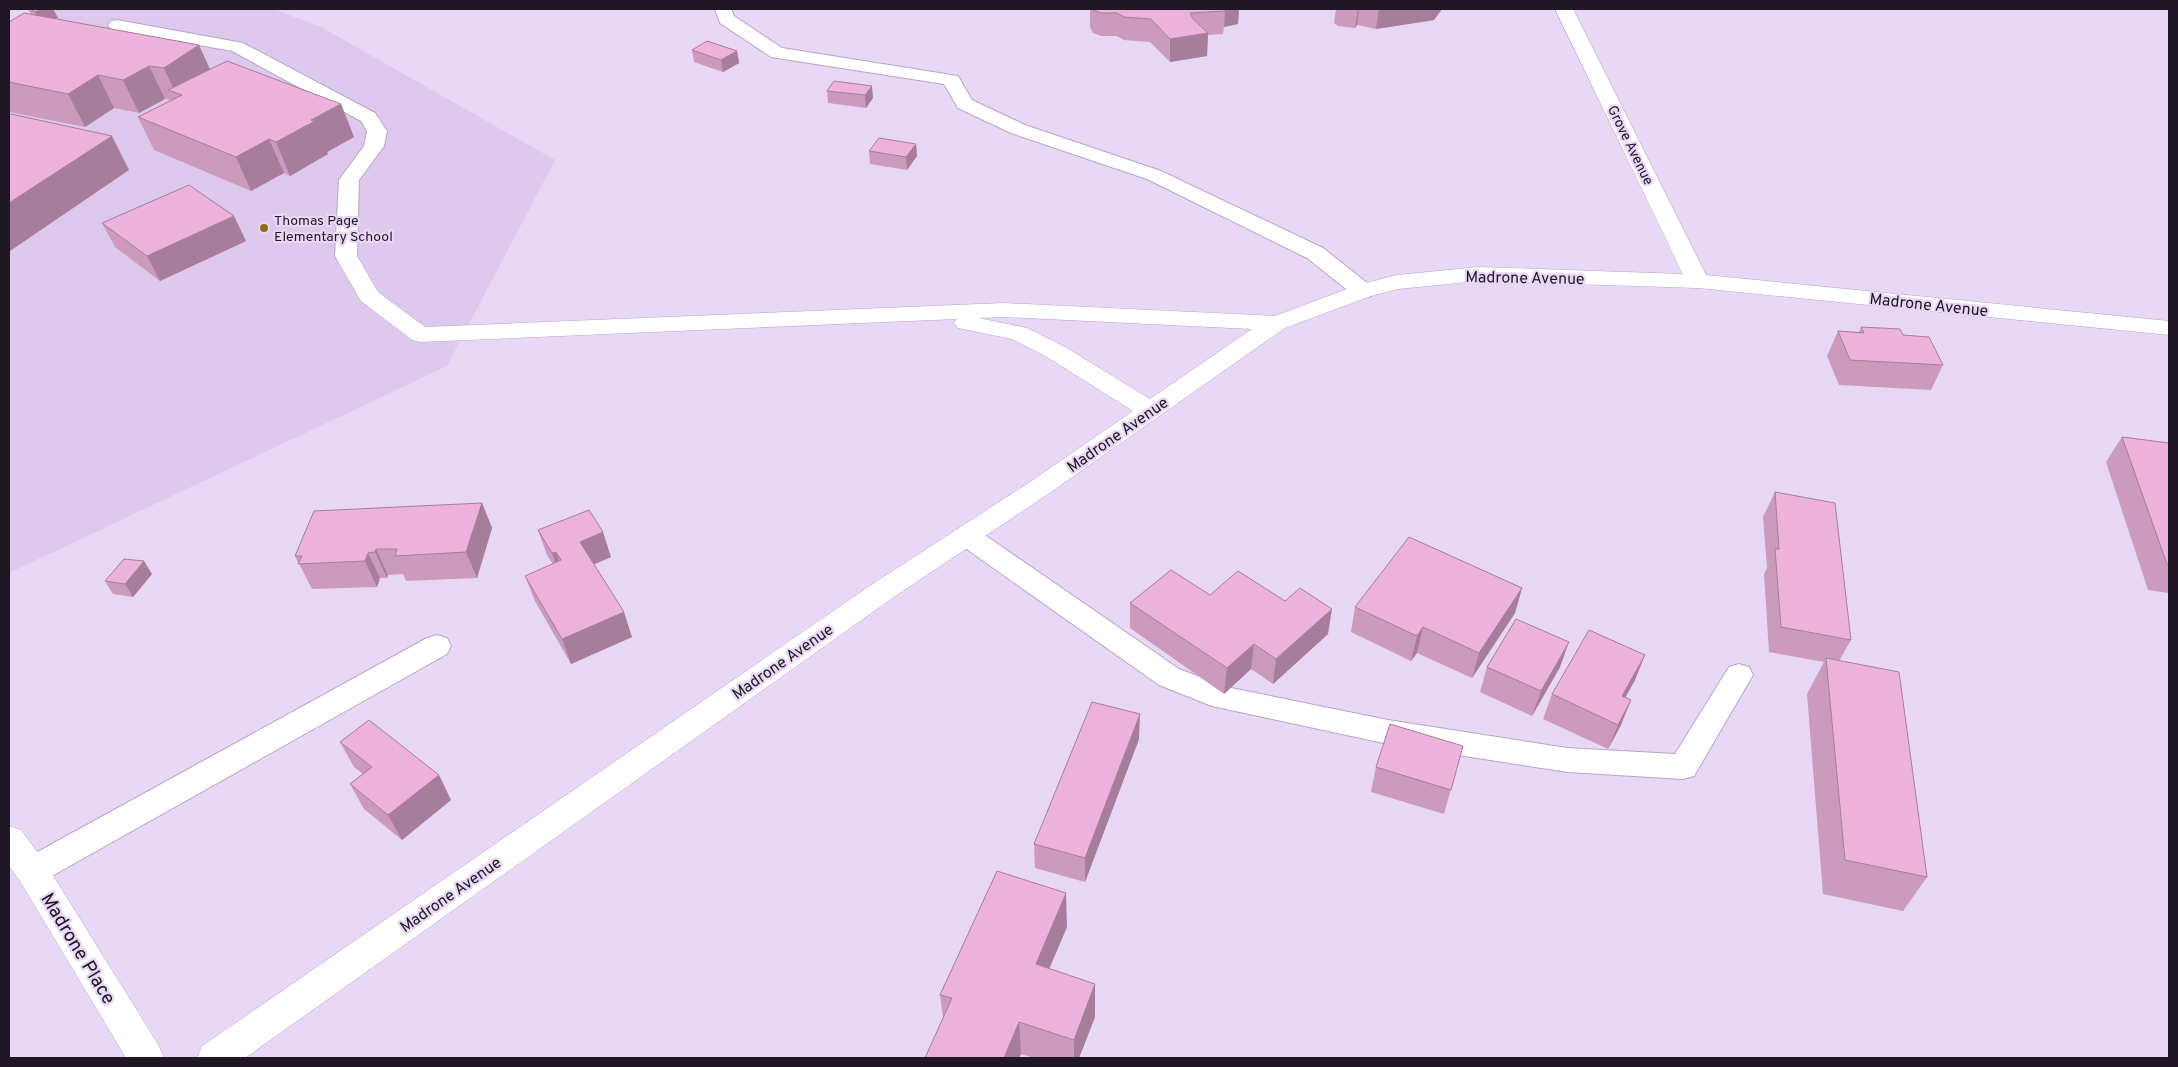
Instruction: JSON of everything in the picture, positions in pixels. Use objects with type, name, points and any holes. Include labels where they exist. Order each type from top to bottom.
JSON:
[{"type":"street","name":"Grove Avenue","points":[[1564,9],[1698,281]]},
{"type":"street","points":[[346,256],[369,296],[420,335],[1004,310],[1277,324]]},
{"type":"street","name":"Madrone Avenue","points":[[215,1058],[881,592],[967,536],[1277,324],[1362,291],[1397,282],[1479,274],[1698,281],[2169,328]]},
{"type":"street","points":[[877,316],[960,322],[1019,333],[1056,352],[1150,411]]},
{"type":"street","name":"Madrone Place","points":[[9,840],[32,871],[146,1058]]},
{"type":"lane","points":[[723,9],[726,18],[777,53],[951,80],[965,104],[1018,130],[1154,175],[1315,253],[1362,291]]},
{"type":"lane","points":[[117,25],[237,47],[368,117],[377,131],[374,146],[349,180],[346,256]]},
{"type":"lane","points":[[967,536],[1169,677],[1222,698],[1388,732],[1567,760],[1684,767],[1739,675]]},
{"type":"lane","points":[[32,871],[437,646]]},
{"type":"shaded area","name":"Thomas Page Elementary School","points":[[40,9],[273,9],[321,27],[555,160],[447,366],[9,573],[9,27]]},
{"type":"building","points":[[31,9],[43,9],[35,12]]},
{"type":"building","points":[[1092,9],[1224,9],[1225,11],[1190,13],[1193,19],[1208,33],[1170,39],[1151,19],[1124,17],[1117,13],[1101,13]]},
{"type":"building","points":[[24,13],[199,45],[164,68],[149,66],[123,80],[98,75],[68,94],[9,82],[9,22]]},
{"type":"building","points":[[707,41],[737,51],[721,60],[692,50]]},
{"type":"building","points":[[227,61],[341,104],[311,120],[315,121],[276,142],[269,139],[236,157],[138,117],[182,95],[168,90]]},
{"type":"building","points":[[834,81],[872,86],[865,95],[827,91]]},
{"type":"building","points":[[11,114],[112,136],[9,203],[9,116]]},
{"type":"building","points":[[879,138],[916,144],[906,157],[869,151]]},
{"type":"building","points":[[189,185],[234,216],[147,256],[102,223]]},
{"type":"building","points":[[1861,327],[1900,329],[1903,335],[1929,337],[1943,365],[1850,360],[1838,331],[1864,333]]},
{"type":"building","points":[[2122,437],[2169,443],[2169,565],[2167,564]]},
{"type":"building","points":[[1775,492],[1835,503],[1851,640],[1781,627],[1775,549],[1779,549]]},
{"type":"building","points":[[482,503],[466,552],[395,556],[397,549],[376,549],[375,552],[368,553],[365,561],[298,564],[302,556],[295,556],[314,511]]},
{"type":"building","points":[[589,510],[603,532],[580,542],[624,612],[562,639],[525,576],[561,560],[556,552],[552,553],[538,530]]},
{"type":"building","points":[[1409,537],[1522,588],[1479,653],[1423,627],[1417,636],[1355,607]]},
{"type":"building","points":[[124,559],[144,561],[125,584],[105,581]]},
{"type":"building","points":[[1171,570],[1210,595],[1238,571],[1285,601],[1300,588],[1332,609],[1276,659],[1254,644],[1227,668],[1130,603]]},
{"type":"building","points":[[1516,619],[1569,642],[1541,691],[1487,667]]},
{"type":"building","points":[[1589,630],[1645,655],[1622,696],[1631,700],[1618,725],[1552,694]]},
{"type":"building","points":[[1826,658],[1899,672],[1927,877],[1845,860]]},
{"type":"building","points":[[1092,702],[1140,714],[1085,858],[1034,844]]},
{"type":"building","points":[[369,720],[439,775],[388,815],[350,784],[372,767],[340,742]]},
{"type":"building","points":[[1390,724],[1463,746],[1451,790],[1376,767]]},
{"type":"building","points":[[997,871],[1066,893],[1036,964],[1095,984],[1074,1040],[1019,1022],[1004,1058],[925,1058],[952,998],[940,995]]},
{"type":"place","name":"Thomas Page Elementary School","points":[[264,228]]}]
